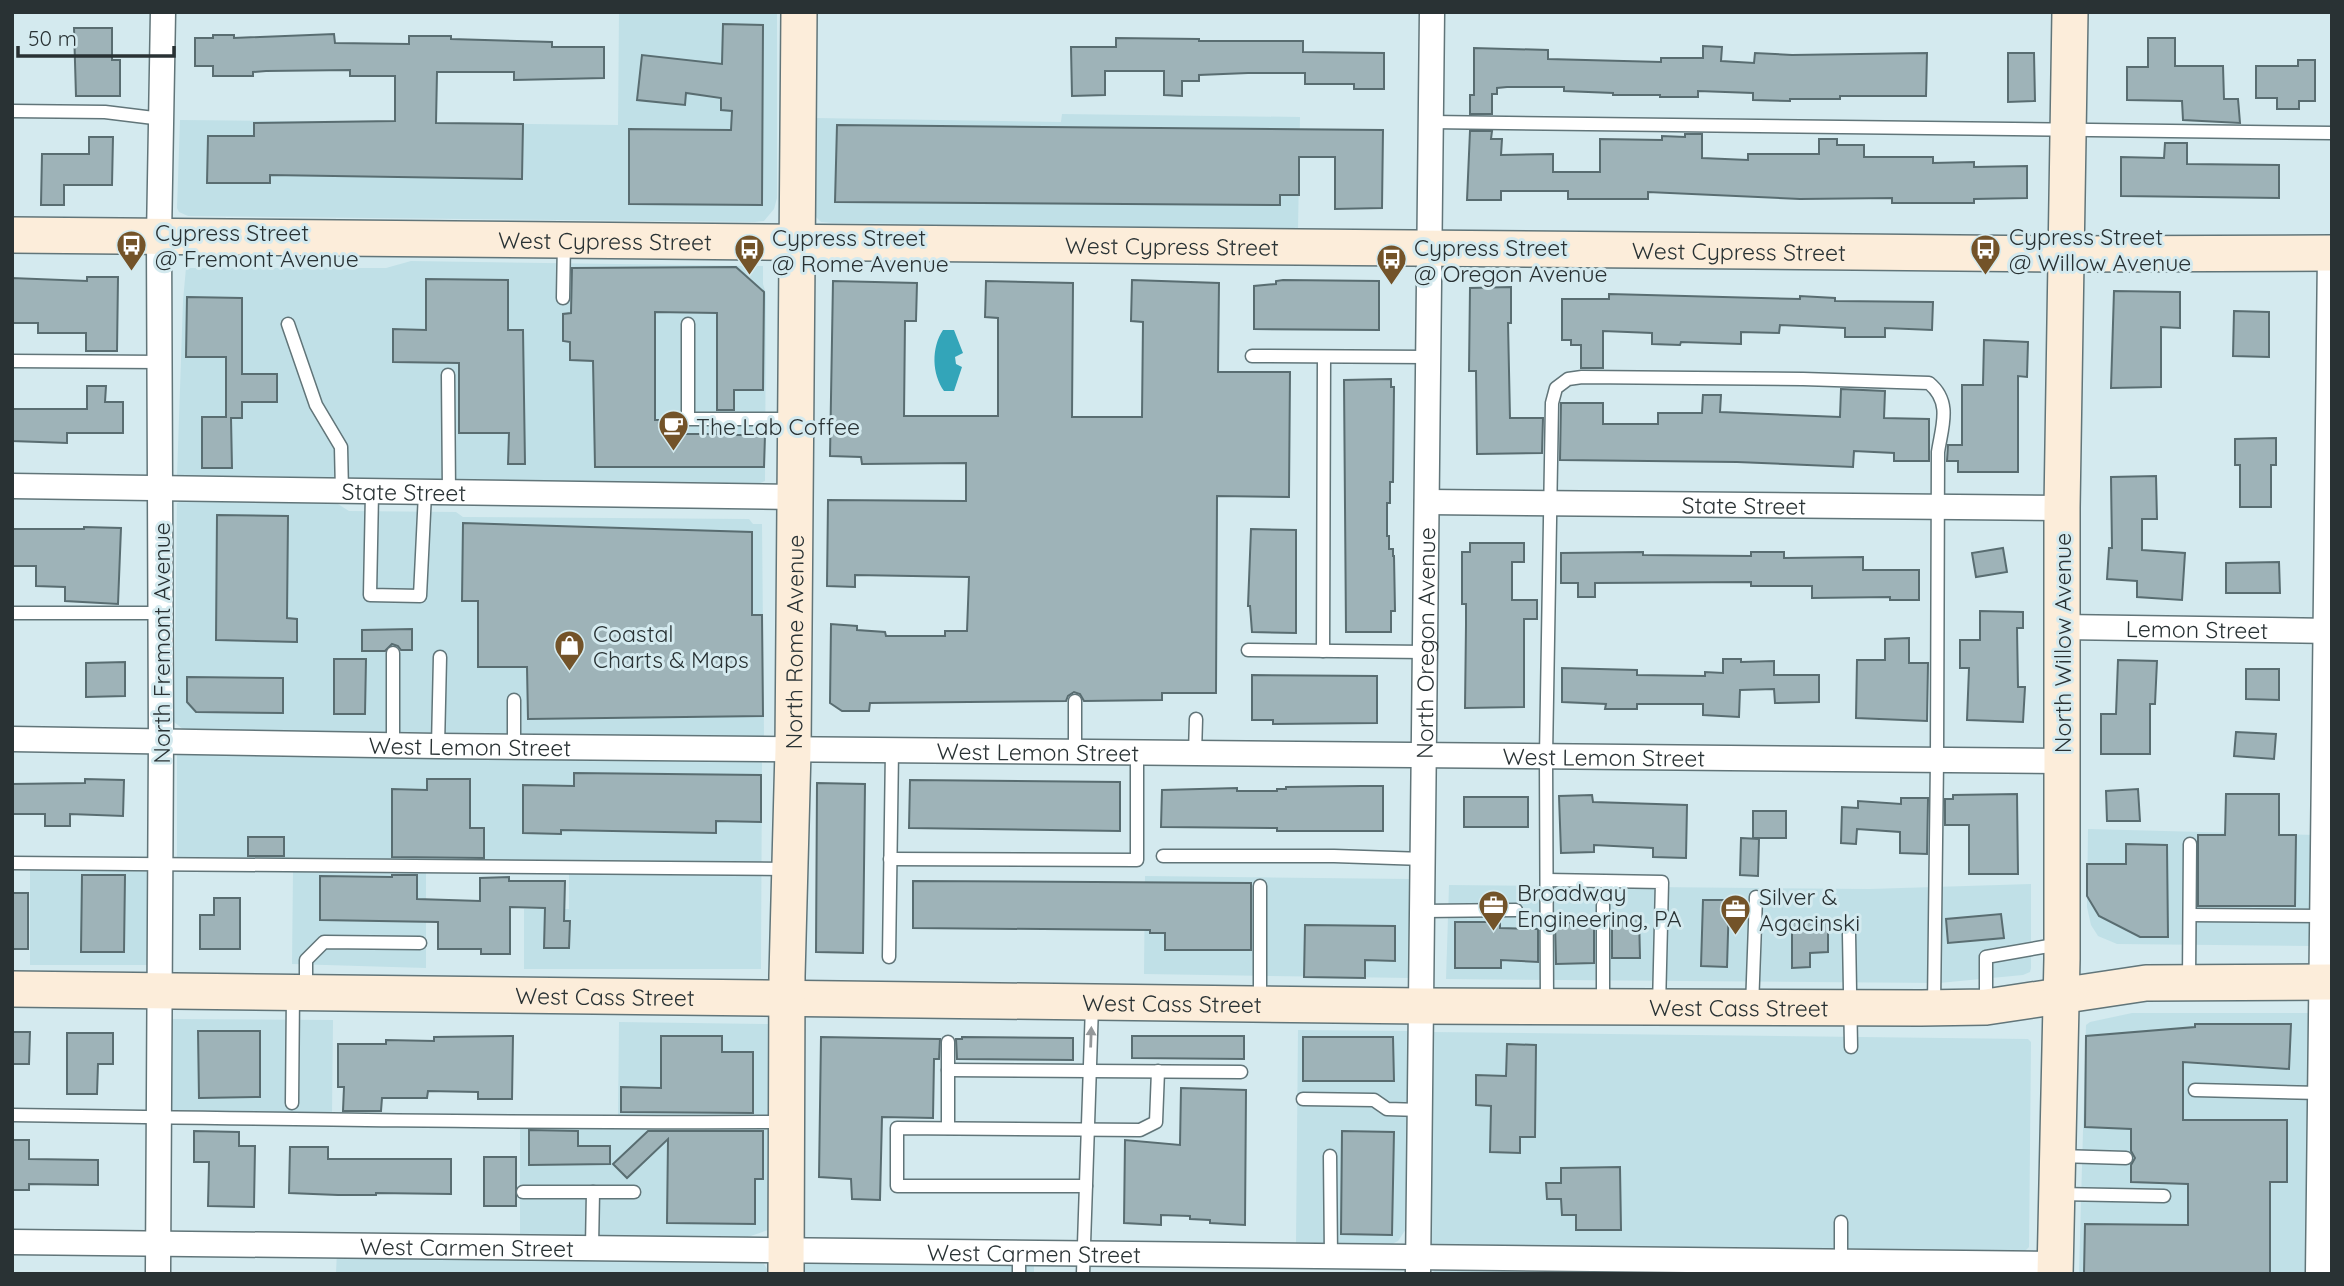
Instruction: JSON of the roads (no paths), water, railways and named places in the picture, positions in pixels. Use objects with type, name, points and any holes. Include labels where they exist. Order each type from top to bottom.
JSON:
[{"type":"street","name":"North Fremont Avenue","points":[[158,1274],[161,865],[159,237],[163,12]]},
{"type":"street","name":"North Rome Avenue","points":[[786,1261],[799,12]]},
{"type":"street","name":"North Oregon Avenue","points":[[1418,1266],[1432,12]]},
{"type":"street","name":"North Willow Avenue","points":[[2055,1269],[2062,997],[2062,508],[2070,12]]},
{"type":"street","name":"West Cypress Street","points":[[12,235],[2066,254],[2331,253]]},
{"type":"street","points":[[2318,1274],[2320,1093],[2327,982],[2322,916],[2329,631],[2331,253]]},
{"type":"street","name":"State Street","points":[[12,486],[795,497]]},
{"type":"street","name":"State Street","points":[[1427,502],[2062,508]]},
{"type":"street","name":"Lemon Street","points":[[2062,627],[2329,631]]},
{"type":"street","name":"West Lemon Street","points":[[12,739],[793,750],[2062,761]]},
{"type":"street","name":"West Cass Street","points":[[12,989],[1422,1006],[1933,1008],[1986,1007],[2146,983],[2327,982]]},
{"type":"street","name":"West Carmen Street","points":[[12,1242],[592,1246],[786,1261],[1083,1263],[1331,1257],[1418,1266],[2055,1269]]},
{"type":"lane","points":[[12,111],[105,112],[162,119]]},
{"type":"lane","points":[[1431,122],[2332,133]]},
{"type":"lane","points":[[563,298],[564,241]]},
{"type":"lane","points":[[288,324],[316,405],[341,447],[342,492]]},
{"type":"lane","points":[[688,324],[688,419],[796,419]]},
{"type":"lane","points":[[1252,356],[1427,357]]},
{"type":"lane","points":[[1323,651],[1324,357]]},
{"type":"lane","points":[[12,361],[161,362]]},
{"type":"lane","points":[[448,375],[449,493]]},
{"type":"lane","points":[[1547,1006],[1546,756],[1552,403],[1556,388],[1568,379],[1582,377],[1929,383],[1939,391],[1944,412],[1938,452],[1933,1008]]},
{"type":"lane","points":[[372,493],[370,595],[421,596],[425,493]]},
{"type":"lane","points":[[12,612],[161,613]]},
{"type":"lane","points":[[1248,650],[1425,652]]},
{"type":"lane","points":[[393,653],[393,745]]},
{"type":"lane","points":[[438,746],[440,657]]},
{"type":"lane","points":[[514,700],[514,747]]},
{"type":"lane","points":[[1075,701],[1075,752]]},
{"type":"lane","points":[[1195,753],[1196,719]]},
{"type":"lane","points":[[889,957],[892,750]]},
{"type":"lane","points":[[890,859],[1137,860],[1137,752]]},
{"type":"lane","points":[[2189,982],[2190,844]]},
{"type":"lane","points":[[1163,856],[1424,859]]},
{"type":"lane","points":[[12,863],[790,869]]},
{"type":"lane","points":[[1547,880],[1662,882],[1659,1007]]},
{"type":"lane","points":[[1260,886],[1260,1004]]},
{"type":"lane","points":[[1752,1007],[1756,897]]},
{"type":"lane","points":[[1603,905],[1603,1007]]},
{"type":"lane","points":[[1423,911],[1516,910]]},
{"type":"lane","points":[[2190,915],[2322,916]]},
{"type":"lane","points":[[1849,934],[1851,1047]]},
{"type":"lane","points":[[292,1103],[299,993],[306,960],[324,942],[419,943]]},
{"type":"lane","points":[[1986,1007],[1986,957],[2062,943]]},
{"type":"lane","points":[[1083,1263],[1092,1002]]},
{"type":"lane","points":[[948,1042],[948,1128]]},
{"type":"lane","points":[[948,1070],[1241,1072]]},
{"type":"lane","points":[[1086,1186],[897,1186],[897,1128],[1140,1130],[1156,1122],[1158,1072]]},
{"type":"lane","points":[[2195,1090],[2320,1093]]},
{"type":"lane","points":[[1303,1099],[1374,1100],[1387,1109],[1421,1110]]},
{"type":"lane","points":[[12,1115],[430,1119],[549,1123],[787,1122]]},
{"type":"lane","points":[[1331,1156],[1331,1257]]},
{"type":"lane","points":[[2058,1156],[2126,1158]]},
{"type":"lane","points":[[523,1192],[634,1192]]},
{"type":"lane","points":[[592,1246],[593,1192]]},
{"type":"lane","points":[[2057,1194],[2164,1196]]},
{"type":"lane","points":[[1832,1266],[1840,1222]]},
{"type":"water","points":[[943,330],[954,330],[963,353],[955,357],[956,364],[962,367],[954,391],[944,391],[935,369],[936,345]]},
{"type":"place","name":"Cypress Street @ Fremont Avenue","points":[[132,272]]},
{"type":"place","name":"Cypress Street @ Willow Avenue","points":[[1986,276]]},
{"type":"place","name":"Cypress Street @ Rome Avenue","points":[[749,277]]},
{"type":"place","name":"Cypress Street @ Oregon Avenue","points":[[1391,287]]},
{"type":"place","name":"The Lab Coffee","points":[[673,453]]},
{"type":"place","name":"Coastal Charts & Maps","points":[[570,673]]},
{"type":"place","name":"Broadway Engineering, PA","points":[[1494,932]]},
{"type":"place","name":"Silver & Agacinski","points":[[1736,936]]}]
